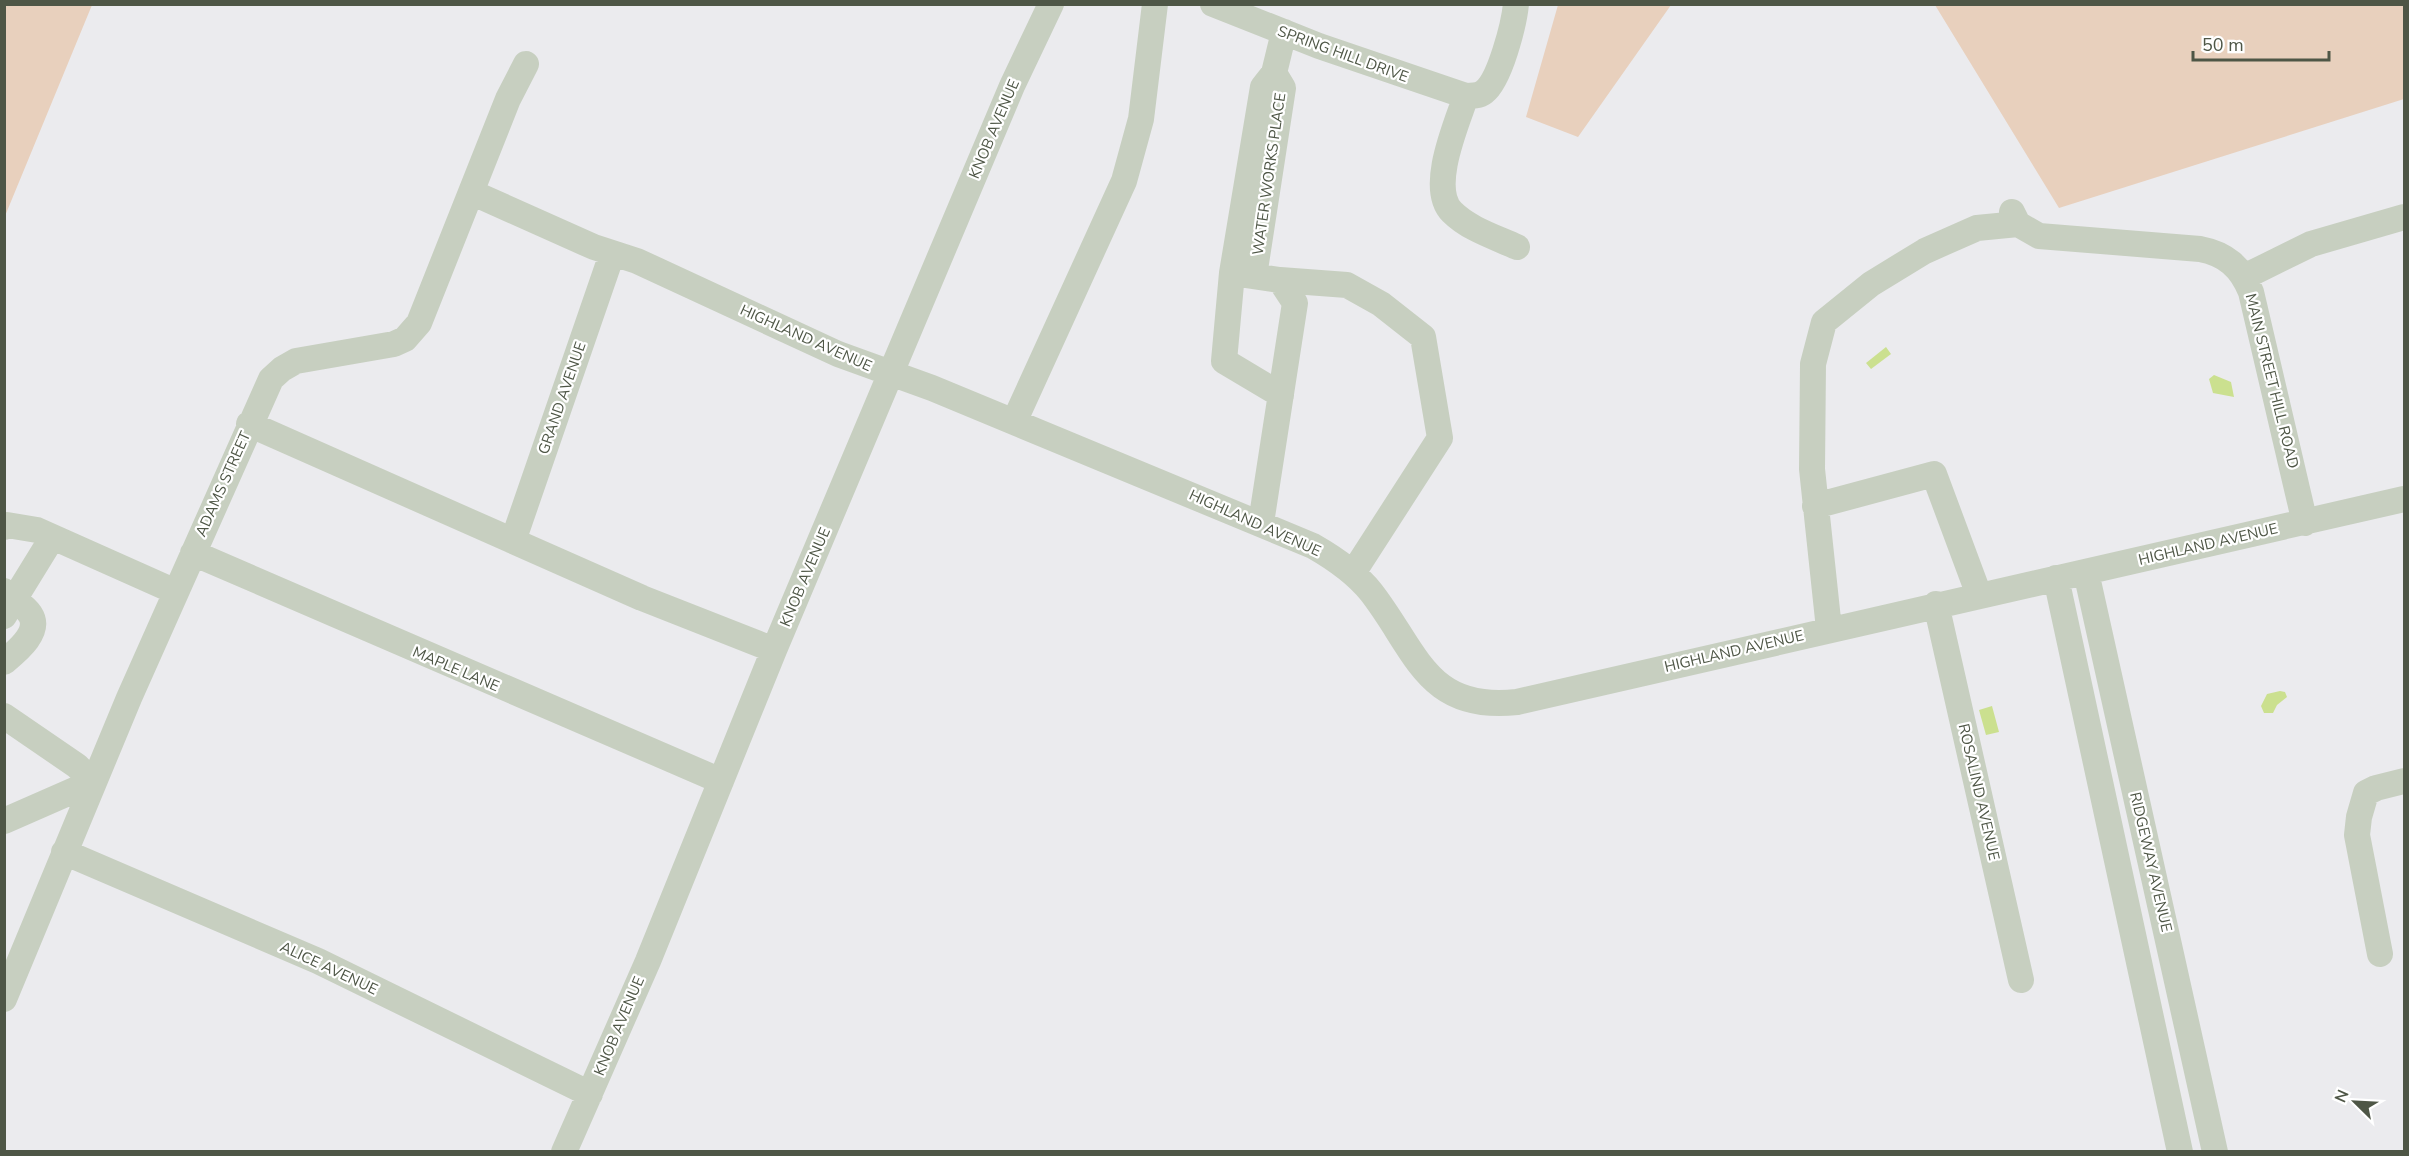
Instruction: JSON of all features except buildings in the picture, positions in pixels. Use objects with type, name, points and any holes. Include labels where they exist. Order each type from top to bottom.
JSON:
[{"type":"street","name":"KNOB AVENUE","points":[[564,1152],[722,781],[774,650],[1012,86],[1051,4]]},
{"type":"street","points":[[1014,422],[1124,181],[1141,119],[1155,4]]},
{"type":"street","name":"SPRING HILL DRIVE","points":[[1213,4],[1410,78],[1471,96]]},
{"type":"street","points":[[1516,4],[1508,40],[1495,76],[1486,91],[1471,96],[1446,158],[1444,198],[1450,210],[1464,222],[1517,248]]},
{"type":"street","name":"WATER WORKS PLACE","points":[[1281,395],[1224,361],[1283,88],[1274,73],[1284,32]]},
{"type":"street","name":"ADAMS STREET","points":[[4,999],[93,782],[249,424],[271,379],[296,361],[363,350],[405,339],[419,323],[508,99],[526,64]]},
{"type":"street","name":"HIGHLAND AVENUE","points":[[472,193],[612,254],[636,261],[838,354],[932,388],[1313,546],[1353,573],[1370,591],[1425,671],[1449,692],[1473,703],[1517,702],[1936,604],[2404,499]]},
{"type":"street","name":"MAIN STREET HILL ROAD","points":[[1815,506],[1812,470],[1812,364],[1824,322],[1871,284],[1925,251],[1977,228],[2015,218],[2039,236],[2215,252],[2235,265],[2244,277],[2257,312],[2305,523]]},
{"type":"street","points":[[2244,277],[2311,244],[2404,218]]},
{"type":"street","name":"GRAND AVENUE","points":[[513,541],[612,254]]},
{"type":"street","name":"WATER WORKS PLACE","points":[[1243,274],[1280,280],[1347,285],[1381,304],[1423,337],[1440,438],[1353,573]]},
{"type":"street","points":[[1261,523],[1294,303],[1280,280]]},
{"type":"street","points":[[249,424],[642,598],[774,650]]},
{"type":"street","points":[[1828,629],[1815,506],[1934,474],[1979,595]]},
{"type":"street","points":[[4,528],[7,525],[21,525],[176,592]]},
{"type":"street","points":[[4,662],[27,642],[32,630],[33,618],[28,611],[8,603],[52,538]]},
{"type":"street","name":"MAPLE LANE","points":[[193,554],[722,781]]},
{"type":"street","name":"RIDGEWAY AVENUE","points":[[2086,572],[2215,1152]]},
{"type":"street","points":[[2056,578],[2180,1152]]},
{"type":"street","name":"ROSALIND AVENUE","points":[[1936,604],[2021,980]]},
{"type":"street","points":[[4,716],[77,766],[93,782],[4,821]]},
{"type":"street","points":[[2380,954],[2357,835],[2359,817],[2366,794],[2376,788],[2404,781]]},
{"type":"street","name":"ALICE AVENUE","points":[[64,852],[318,962],[590,1094]]},
{"type":"shaded area","points":[[4,5],[92,5],[5,216]]},
{"type":"shaded area","points":[[1558,5],[1671,5],[1578,137],[1526,117]]},
{"type":"shaded area","points":[[1935,5],[2404,5],[2404,99],[2059,208]]},
{"type":"shaded area","points":[[1886,347],[1891,354],[1871,369],[1866,363]]},
{"type":"shaded area","points":[[2214,375],[2231,382],[2234,397],[2213,393],[2209,379]]},
{"type":"shaded area","points":[[2285,692],[2287,697],[2277,705],[2273,713],[2264,713],[2261,706],[2267,694]]},
{"type":"shaded area","points":[[1992,706],[1999,732],[1986,735],[1979,710]]}]
